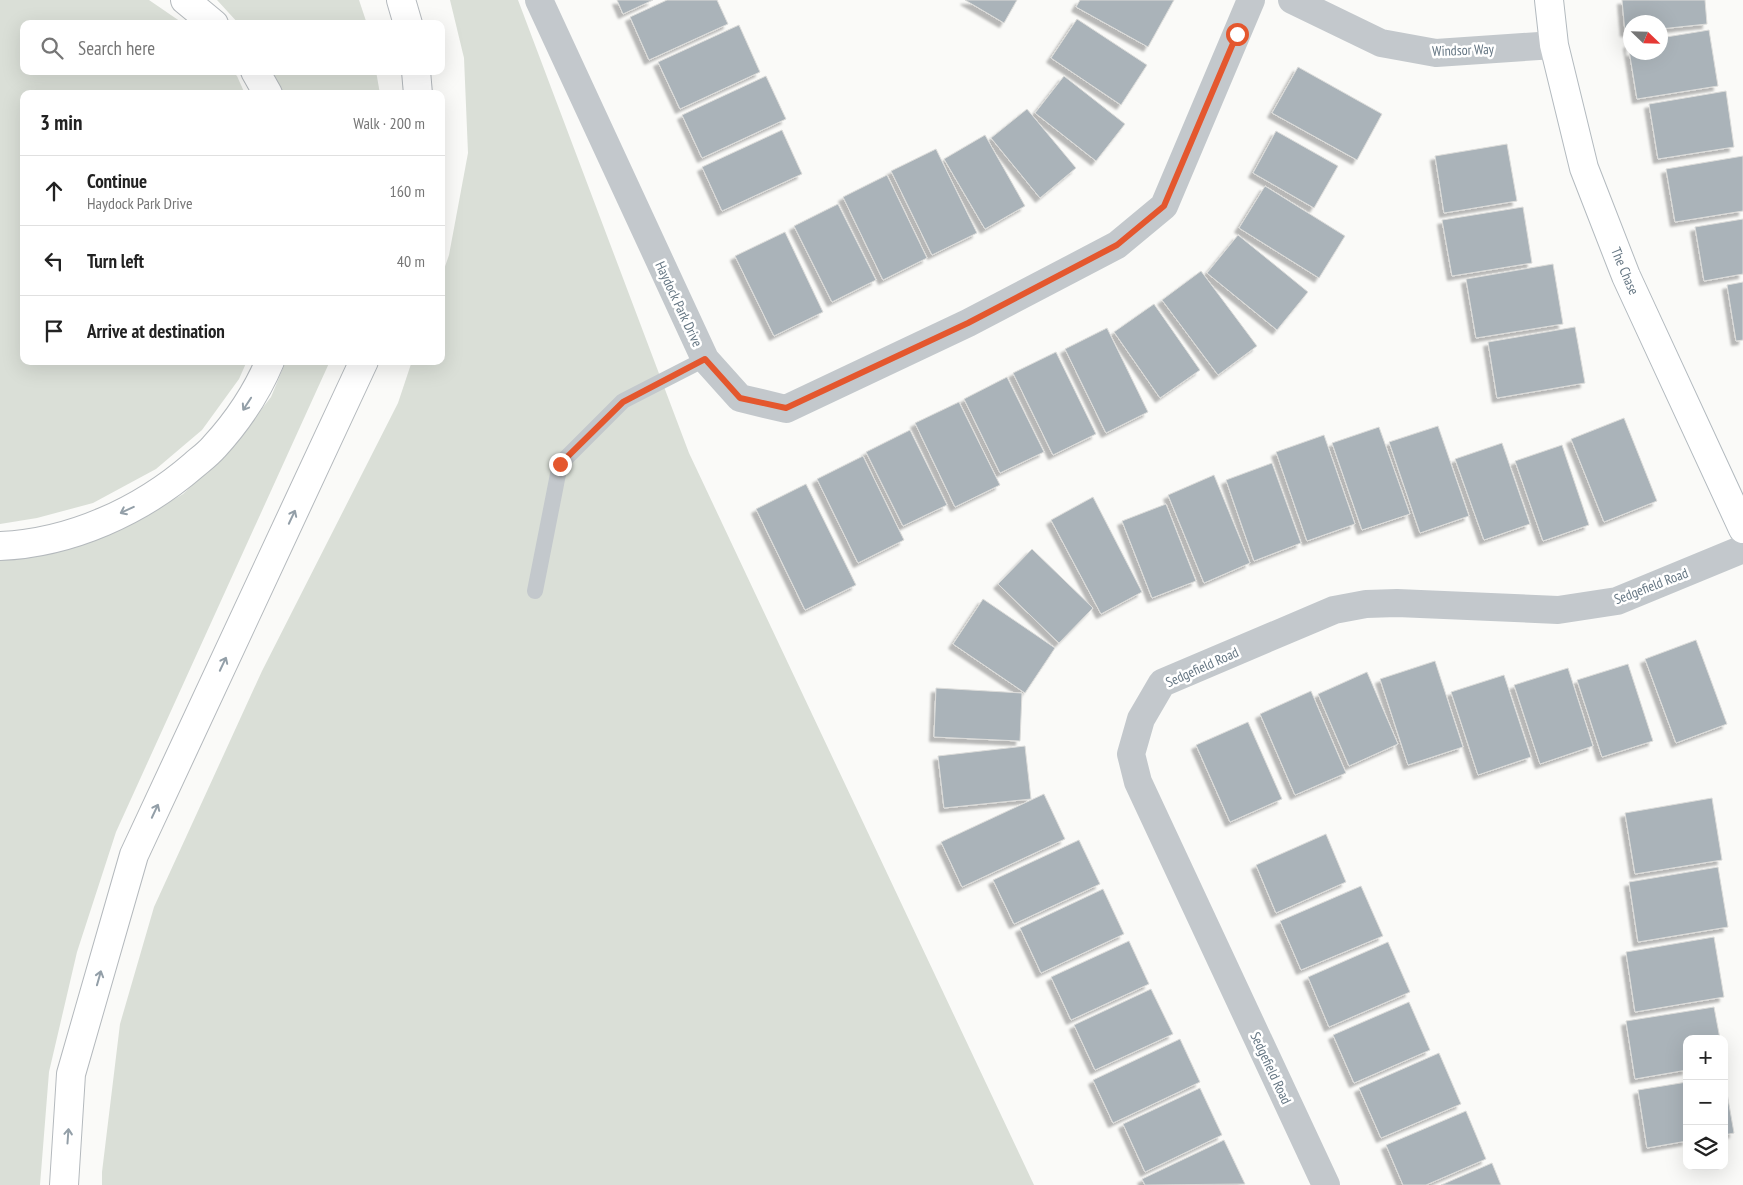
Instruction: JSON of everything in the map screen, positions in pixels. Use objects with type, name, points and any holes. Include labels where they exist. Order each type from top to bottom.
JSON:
[{"type":"main road","points":[[185,0],[209,20]]},
{"type":"main road","points":[[401,0],[407,20]]},
{"type":"main road","name":"The Chase","points":[[1549,0],[1554,45],[1584,168],[1626,276],[1743,528]]},
{"type":"main road","points":[[257,75],[266,90]]},
{"type":"main road","points":[[416,75],[418,90]]},
{"type":"main road","points":[[0,546],[44,541],[95,526],[140,504],[177,480],[213,449],[233,424],[262,381],[268,365]]},
{"type":"main road","points":[[64,1185],[72,1074],[134,855],[362,365]]},
{"type":"street","name":"Haydock Park Drive","points":[[540,0],[705,359],[740,398],[786,408],[968,323],[1117,245],[1164,206],[1251,0]]},
{"type":"street","name":"Windsor Way","points":[[1292,0],[1381,43],[1436,53],[1554,45]]},
{"type":"street","name":"Sedgefield Road","points":[[1326,1185],[1138,782],[1131,754],[1141,719],[1162,683],[1334,610],[1366,604],[1397,603],[1558,610],[1617,601],[1743,549]]},
{"type":"lane","points":[[535,591],[560,464],[623,402],[705,359]]},
{"type":"shaded area","points":[[0,0],[149,0],[178,20],[20,20],[20,75],[236,75],[243,90],[20,90],[20,365],[245,365],[239,379],[202,430],[156,469],[93,503],[37,518],[0,524]]},
{"type":"shaded area","points":[[217,0],[359,0],[366,20],[235,20]]},
{"type":"shaded area","points":[[450,0],[518,0],[689,453],[1034,1185],[102,1185],[120,1024],[154,907],[262,671],[398,403],[411,365],[445,365],[445,266],[449,255],[468,153],[464,58]]},
{"type":"shaded area","points":[[274,75],[377,75],[379,90],[282,90]]},
{"type":"shaded area","points":[[284,365],[328,365],[116,832],[77,952],[49,1072],[40,1185],[0,1185],[0,560],[77,547],[126,527],[183,494],[231,448],[271,397]]},
{"type":"building","points":[[617,0],[653,0],[623,14]]},
{"type":"building","points":[[667,0],[717,0],[728,24],[649,60],[630,17]]},
{"type":"building","points":[[965,0],[1017,0],[1004,23]]},
{"type":"building","points":[[1080,0],[1174,0],[1148,47],[1076,7]]},
{"type":"building","points":[[1622,0],[1705,0],[1707,24],[1668,28],[1668,15],[1623,15]]},
{"type":"building","points":[[1077,19],[1147,65],[1121,105],[1051,58]]},
{"type":"building","points":[[739,25],[760,72],[680,109],[658,62]]},
{"type":"building","points":[[1709,30],[1718,86],[1637,99],[1631,60],[1668,60],[1668,37]]},
{"type":"building","points":[[1298,67],[1382,114],[1357,160],[1272,113]]},
{"type":"building","points":[[766,76],[786,119],[702,158],[682,115]]},
{"type":"building","points":[[1064,76],[1125,124],[1096,161],[1035,113]]},
{"type":"building","points":[[1726,91],[1734,147],[1658,159],[1649,104]]},
{"type":"building","points":[[1027,109],[1076,168],[1040,198],[991,138]]},
{"type":"building","points":[[782,130],[802,174],[722,211],[702,167]]},
{"type":"building","points":[[1276,131],[1338,166],[1314,208],[1253,173]]},
{"type":"building","points":[[985,135],[1025,206],[985,229],[944,159]]},
{"type":"building","points":[[1507,144],[1517,201],[1444,213],[1435,156]]},
{"type":"building","points":[[936,149],[977,233],[932,255],[891,171]]},
{"type":"building","points":[[1743,156],[1743,211],[1675,222],[1666,169]]},
{"type":"building","points":[[887,175],[927,258],[883,280],[843,197]]},
{"type":"building","points":[[1265,186],[1345,236],[1319,278],[1239,228]]},
{"type":"building","points":[[838,204],[876,280],[832,302],[794,226]]},
{"type":"building","points":[[1523,207],[1532,263],[1452,276],[1442,220]]},
{"type":"building","points":[[1743,219],[1743,274],[1704,281],[1695,227]]},
{"type":"building","points":[[785,232],[823,312],[774,336],[735,256]]},
{"type":"building","points":[[1238,235],[1308,292],[1277,330],[1207,273]]},
{"type":"building","points":[[1553,264],[1563,324],[1476,338],[1466,279]]},
{"type":"building","points":[[1201,271],[1257,346],[1218,375],[1162,300]]},
{"type":"building","points":[[1743,282],[1743,340],[1736,341],[1727,285]]},
{"type":"building","points":[[1154,304],[1200,370],[1160,398],[1114,332]]},
{"type":"building","points":[[1575,327],[1585,383],[1497,398],[1488,342]]},
{"type":"building","points":[[1107,328],[1148,412],[1106,433],[1065,349]]},
{"type":"building","points":[[1056,352],[1096,434],[1053,455],[1013,373]]},
{"type":"building","points":[[1007,377],[1044,452],[1000,473],[964,399]]},
{"type":"building","points":[[959,402],[1000,485],[955,507],[915,423]]},
{"type":"building","points":[[1624,418],[1657,501],[1604,522],[1571,439]]},
{"type":"building","points":[[1438,426],[1469,516],[1420,533],[1389,442]]},
{"type":"building","points":[[1379,427],[1410,514],[1362,530],[1332,443]]},
{"type":"building","points":[[910,430],[947,505],[903,526],[866,452]]},
{"type":"building","points":[[1324,435],[1355,524],[1307,541],[1276,452]]},
{"type":"building","points":[[1502,443],[1530,524],[1484,540],[1455,459]]},
{"type":"building","points":[[1562,445],[1589,525],[1543,541],[1515,461]]},
{"type":"building","points":[[863,456],[904,540],[858,563],[817,479]]},
{"type":"building","points":[[1272,463],[1301,543],[1254,561],[1226,480]]},
{"type":"building","points":[[1214,475],[1250,563],[1204,583],[1168,495]]},
{"type":"building","points":[[806,484],[856,585],[805,610],[756,509]]},
{"type":"building","points":[[1093,497],[1142,592],[1101,614],[1051,520]]},
{"type":"building","points":[[1166,504],[1196,581],[1152,598],[1122,521]]},
{"type":"building","points":[[1032,549],[1093,608],[1059,643],[998,584]]},
{"type":"building","points":[[983,599],[1055,648],[1025,693],[953,644]]},
{"type":"building","points":[[1696,640],[1727,724],[1676,743],[1645,659]]},
{"type":"building","points":[[1435,661],[1463,747],[1408,765],[1380,679]]},
{"type":"building","points":[[1628,664],[1653,741],[1602,757],[1577,680]]},
{"type":"building","points":[[1568,668],[1593,746],[1540,764],[1514,685]]},
{"type":"building","points":[[1367,672],[1398,744],[1349,766],[1318,694]]},
{"type":"building","points":[[1504,675],[1531,757],[1478,775],[1451,692]]},
{"type":"building","points":[[936,688],[1022,693],[1020,741],[934,737]]},
{"type":"building","points":[[1311,691],[1346,773],[1295,795],[1260,714]]},
{"type":"building","points":[[1248,722],[1282,799],[1230,822],[1196,745]]},
{"type":"building","points":[[1025,746],[1031,799],[944,808],[938,756]]},
{"type":"building","points":[[1044,794],[1065,839],[962,887],[941,842]]},
{"type":"building","points":[[1712,798],[1722,860],[1635,874],[1625,813]]},
{"type":"building","points":[[1326,834],[1346,882],[1276,913],[1256,865]]},
{"type":"building","points":[[1079,840],[1100,884],[1014,924],[993,880]]},
{"type":"building","points":[[1718,867],[1728,927],[1638,942],[1629,882]]},
{"type":"building","points":[[1361,886],[1383,936],[1301,970],[1280,921]]},
{"type":"building","points":[[1103,889],[1124,934],[1041,973],[1020,928]]},
{"type":"building","points":[[1714,937],[1724,997],[1635,1012],[1626,952]]},
{"type":"building","points":[[1129,941],[1149,984],[1071,1020],[1051,977]]},
{"type":"building","points":[[1388,942],[1410,992],[1329,1027],[1308,977]]},
{"type":"building","points":[[1151,989],[1173,1034],[1095,1070],[1074,1025]]},
{"type":"building","points":[[1409,1002],[1430,1050],[1354,1083],[1333,1035]]},
{"type":"building","points":[[1714,1007],[1719,1035],[1683,1035],[1683,1071],[1635,1079],[1626,1021]]},
{"type":"building","points":[[1180,1039],[1200,1082],[1113,1123],[1093,1080]]},
{"type":"building","points":[[1439,1053],[1461,1104],[1381,1138],[1359,1088]]},
{"type":"building","points":[[1683,1083],[1683,1142],[1647,1148],[1638,1090]]},
{"type":"building","points":[[1200,1088],[1222,1135],[1145,1172],[1123,1124]]},
{"type":"building","points":[[1728,1099],[1734,1133],[1728,1134]]},
{"type":"building","points":[[1466,1111],[1486,1159],[1426,1185],[1403,1185],[1386,1145]]},
{"type":"building","points":[[1224,1140],[1245,1184],[1145,1185],[1142,1179]]},
{"type":"building","points":[[1492,1163],[1501,1185],[1441,1185]]},
{"type":"route","points":[[560,464],[623,402],[705,359],[740,398],[786,408],[968,323],[1117,245],[1164,206],[1237,34]]}]
